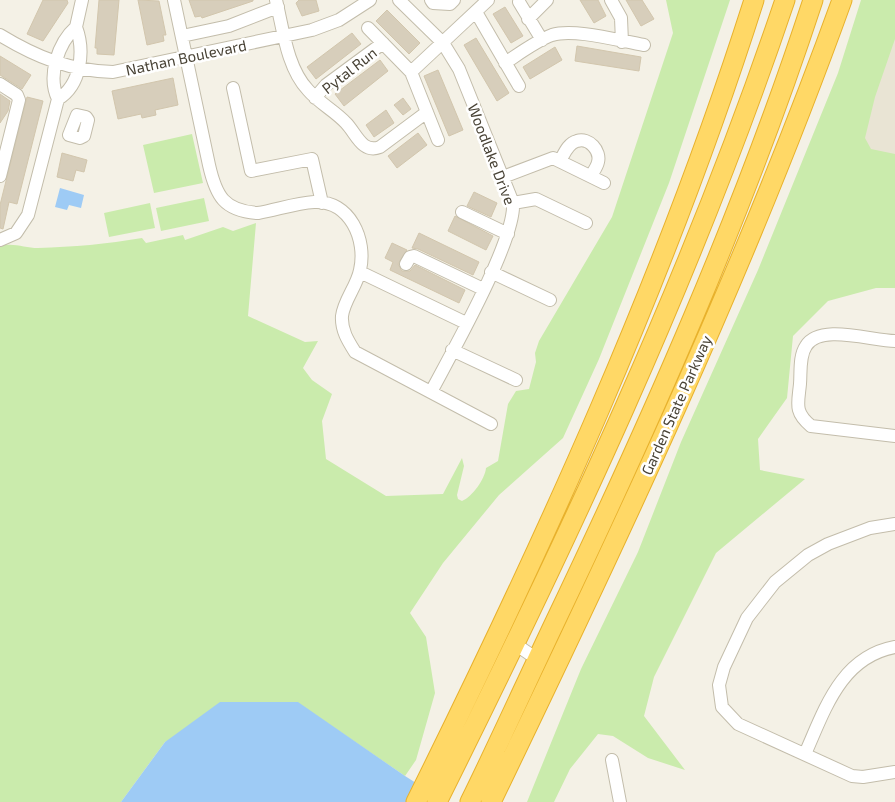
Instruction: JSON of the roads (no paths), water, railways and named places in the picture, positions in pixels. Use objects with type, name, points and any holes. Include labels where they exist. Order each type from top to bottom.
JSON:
[{"type":"highway","points":[[416,802],[573,471],[638,321],[708,138],[754,0]]},
{"type":"highway","points":[[441,794],[515,644],[584,497],[663,318],[724,168],[785,0]]},
{"type":"highway","name":"Garden State Parkway","points":[[473,796],[633,454],[701,295],[764,136],[813,0]]},
{"type":"highway","name":"Garden State Parkway","points":[[491,802],[584,609],[690,374],[787,145],[842,0]]},
{"type":"street","points":[[0,240],[16,233],[28,215],[58,99],[66,94],[80,68],[80,38],[76,27],[82,0]]},
{"type":"street","points":[[174,0],[213,186],[224,202],[240,210],[258,213],[314,202],[338,208],[355,226],[362,248],[360,272],[342,316],[344,332],[355,352],[491,424]]},
{"type":"street","name":"Nathan Boulevard","points":[[0,35],[54,63],[93,72],[113,72],[284,36],[339,20],[370,0]]},
{"type":"street","name":"Woodlake Drive","points":[[399,0],[442,43],[460,69],[513,203],[514,212],[508,234],[491,272],[431,392]]},
{"type":"street","points":[[431,0],[433,3],[450,4],[454,0]]},
{"type":"street","points":[[412,72],[488,0]]},
{"type":"street","points":[[528,19],[547,0]]},
{"type":"street","points":[[611,0],[621,18],[622,42]]},
{"type":"street","points":[[519,2],[542,40]]},
{"type":"street","points":[[182,36],[230,26],[277,3],[284,36],[297,76],[315,98],[346,123],[364,146],[375,149],[427,112]]},
{"type":"street","points":[[476,12],[519,86]]},
{"type":"street","points":[[58,99],[53,90],[54,63],[67,35],[76,27]]},
{"type":"street","points":[[368,28],[412,72],[438,140]]},
{"type":"street","points":[[505,62],[542,40],[566,33],[644,45]]},
{"type":"street","name":"Pytal Run","points":[[315,98],[326,85],[383,44]]},
{"type":"street","points":[[0,84],[17,95],[19,100],[0,176]]},
{"type":"street","points":[[233,88],[251,171],[312,159],[322,203]]},
{"type":"street","points":[[50,130],[70,135]]},
{"type":"street","points":[[560,161],[568,146],[578,140],[588,141],[595,147],[598,155],[598,162],[591,176]]},
{"type":"street","points":[[503,177],[553,158],[604,183]]},
{"type":"street","points":[[513,203],[536,199],[586,223]]},
{"type":"street","points":[[462,212],[508,234]]},
{"type":"street","points":[[406,264],[410,257],[414,256],[483,289]]},
{"type":"street","points":[[360,272],[466,323]]},
{"type":"street","points":[[491,272],[550,300]]},
{"type":"street","points":[[895,341],[832,334],[822,334],[813,338],[805,346],[802,355],[798,408],[802,418],[811,426],[895,436]]},
{"type":"street","points":[[452,350],[516,380]]},
{"type":"street","points":[[895,524],[848,534],[808,555],[791,567],[775,582],[747,618],[724,667],[719,685],[722,707],[729,717],[738,724],[852,776],[863,778],[895,772]]},
{"type":"street","points":[[515,644],[537,660]]},
{"type":"street","points":[[805,754],[838,684],[852,667],[870,655],[895,647]]},
{"type":"street","points":[[612,760],[620,802]]},
{"type":"water","points":[[60,188],[84,195],[81,208],[69,205],[67,210],[55,207]]},
{"type":"water","points":[[220,702],[298,702],[446,802],[121,802],[165,742]]}]
